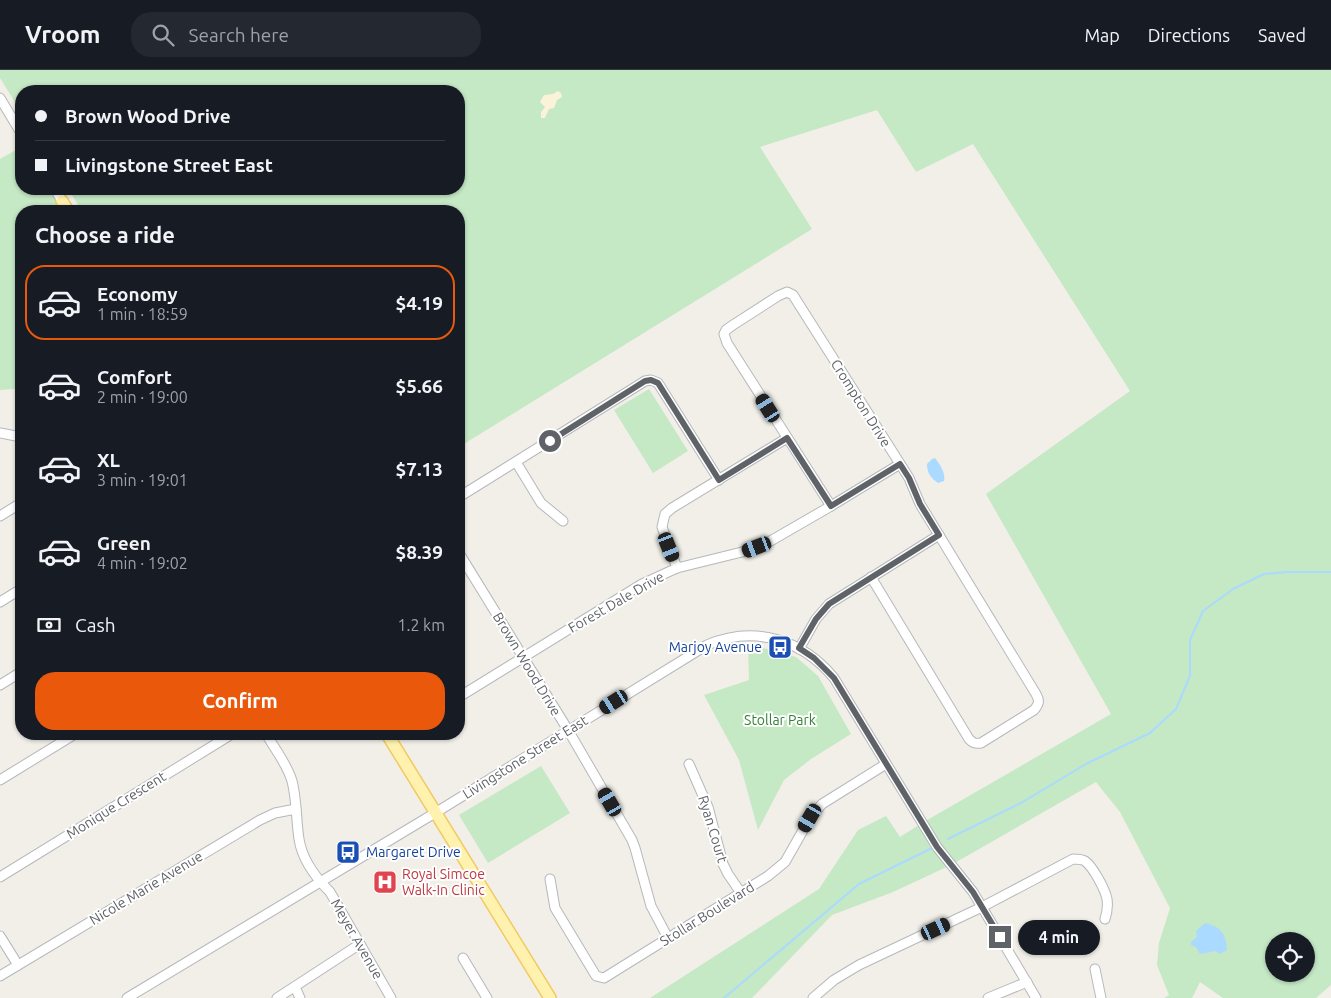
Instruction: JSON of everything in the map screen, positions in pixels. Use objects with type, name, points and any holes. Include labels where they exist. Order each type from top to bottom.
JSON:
[{"type":"main road","points":[[391,740],[550,998]]},
{"type":"street","points":[[0,98],[15,123]]},
{"type":"street","name":"Crompton Drive","points":[[831,506],[727,343],[724,334],[733,324],[787,292],[793,295],[909,478],[920,504],[1039,700],[1038,705],[1034,710],[986,740],[977,744],[973,743],[870,577]]},
{"type":"street","points":[[465,493],[645,381],[651,380],[658,383],[719,480]]},
{"type":"street","points":[[0,433],[15,436]]},
{"type":"street","points":[[678,568],[662,527],[665,514],[787,438]]},
{"type":"street","points":[[516,462],[541,503],[563,521]]},
{"type":"street","name":"Forest Dale Drive","points":[[465,693],[642,584],[678,568],[742,552],[779,537],[900,464]]},
{"type":"street","points":[[0,516],[15,507]]},
{"type":"street","points":[[799,648],[821,611],[834,600],[939,535]]},
{"type":"street","name":"Brown Wood Drive","points":[[465,563],[568,730],[632,840],[650,906],[668,938]]},
{"type":"street","points":[[0,602],[15,593]]},
{"type":"street","name":"Livingstone Street East","points":[[127,998],[435,813],[707,645],[735,637],[756,636],[774,638],[799,648],[814,658],[834,678],[937,847],[968,884],[1036,998]]},
{"type":"street","points":[[0,685],[15,676]]},
{"type":"street","points":[[0,780],[65,740]]},
{"type":"street","name":"Monique Crescent","points":[[0,877],[222,740]]},
{"type":"street","points":[[270,740],[290,775],[302,849],[320,882]]},
{"type":"street","name":"Ryan Court","points":[[689,764],[708,807],[728,874],[741,893]]},
{"type":"street","name":"Stollar Boulevard","points":[[550,879],[555,908],[596,976],[599,978],[608,976],[768,876],[784,862],[810,818],[822,804],[886,764]]},
{"type":"street","name":"Nicole Marie Avenue","points":[[0,976],[260,820],[275,813],[296,809]]},
{"type":"street","points":[[814,998],[834,980],[859,965],[982,907],[1067,862],[1079,859],[1088,865],[1106,895],[1107,908],[1105,919]]},
{"type":"street","name":"Meyer Avenue","points":[[320,882],[330,892],[391,998]]},
{"type":"street","points":[[0,936],[18,965]]},
{"type":"street","points":[[277,998],[360,944]]},
{"type":"street","points":[[463,958],[487,998]]},
{"type":"street","points":[[1095,969],[1101,998]]},
{"type":"street","points":[[988,998],[1027,982]]},
{"type":"street","points":[[295,987],[300,998]]},
{"type":"green space","points":[[0,70],[1331,70],[1331,985],[1316,998],[1223,998],[1200,982],[1192,998],[1164,998],[1169,995],[1157,965],[1159,943],[1170,908],[1120,812],[1096,782],[951,865],[893,892],[832,915],[752,998],[650,998],[819,889],[858,830],[886,816],[900,837],[1111,714],[986,494],[1130,391],[973,144],[916,172],[877,110],[760,147],[812,229],[465,443],[465,205],[78,205],[72,195],[465,195],[465,85],[15,85],[15,102],[0,78]]},
{"type":"green space","points":[[15,151],[15,195],[53,195],[59,205],[15,205],[15,389],[0,390],[0,159]]},
{"type":"green space","points":[[649,389],[688,451],[653,473],[614,410]]},
{"type":"green space","name":"Stollar Park","points":[[748,646],[796,657],[818,676],[851,734],[811,759],[784,780],[758,830],[739,760],[704,695],[749,680]]},
{"type":"green space","points":[[541,766],[570,813],[488,863],[459,815]]},
{"type":"sand","points":[[558,91],[562,97],[557,100],[554,108],[549,109],[545,118],[541,118],[541,112],[545,107],[540,102],[544,95],[553,94]]},
{"type":"water","points":[[935,458],[941,466],[944,475],[944,481],[938,483],[930,475],[927,467],[927,464]]},
{"type":"water","points":[[1205,923],[1222,932],[1227,950],[1219,954],[1216,951],[1200,954],[1196,947],[1191,945],[1191,942],[1197,937],[1196,931]]},
{"type":"waterway","points":[[948,839],[1021,803],[1086,764],[1150,733],[1176,709],[1190,676],[1190,640],[1203,611],[1233,589],[1264,574],[1331,572]]},
{"type":"waterway","points":[[724,998],[859,884],[934,847]]},
{"type":"place","name":"Marjoy Avenue","points":[[780,647]]},
{"type":"place","name":"Margaret Drive","points":[[348,852]]},
{"type":"place","name":"Royal Simcoe Walk-In Clinic","points":[[385,882]]},
{"type":"route","points":[[550,441],[645,381],[651,380],[658,383],[719,480],[787,438],[831,506],[900,464],[909,478],[920,504],[939,535],[829,604],[821,611],[799,648],[822,664],[834,678],[937,847],[973,892],[1000,937]]}]
